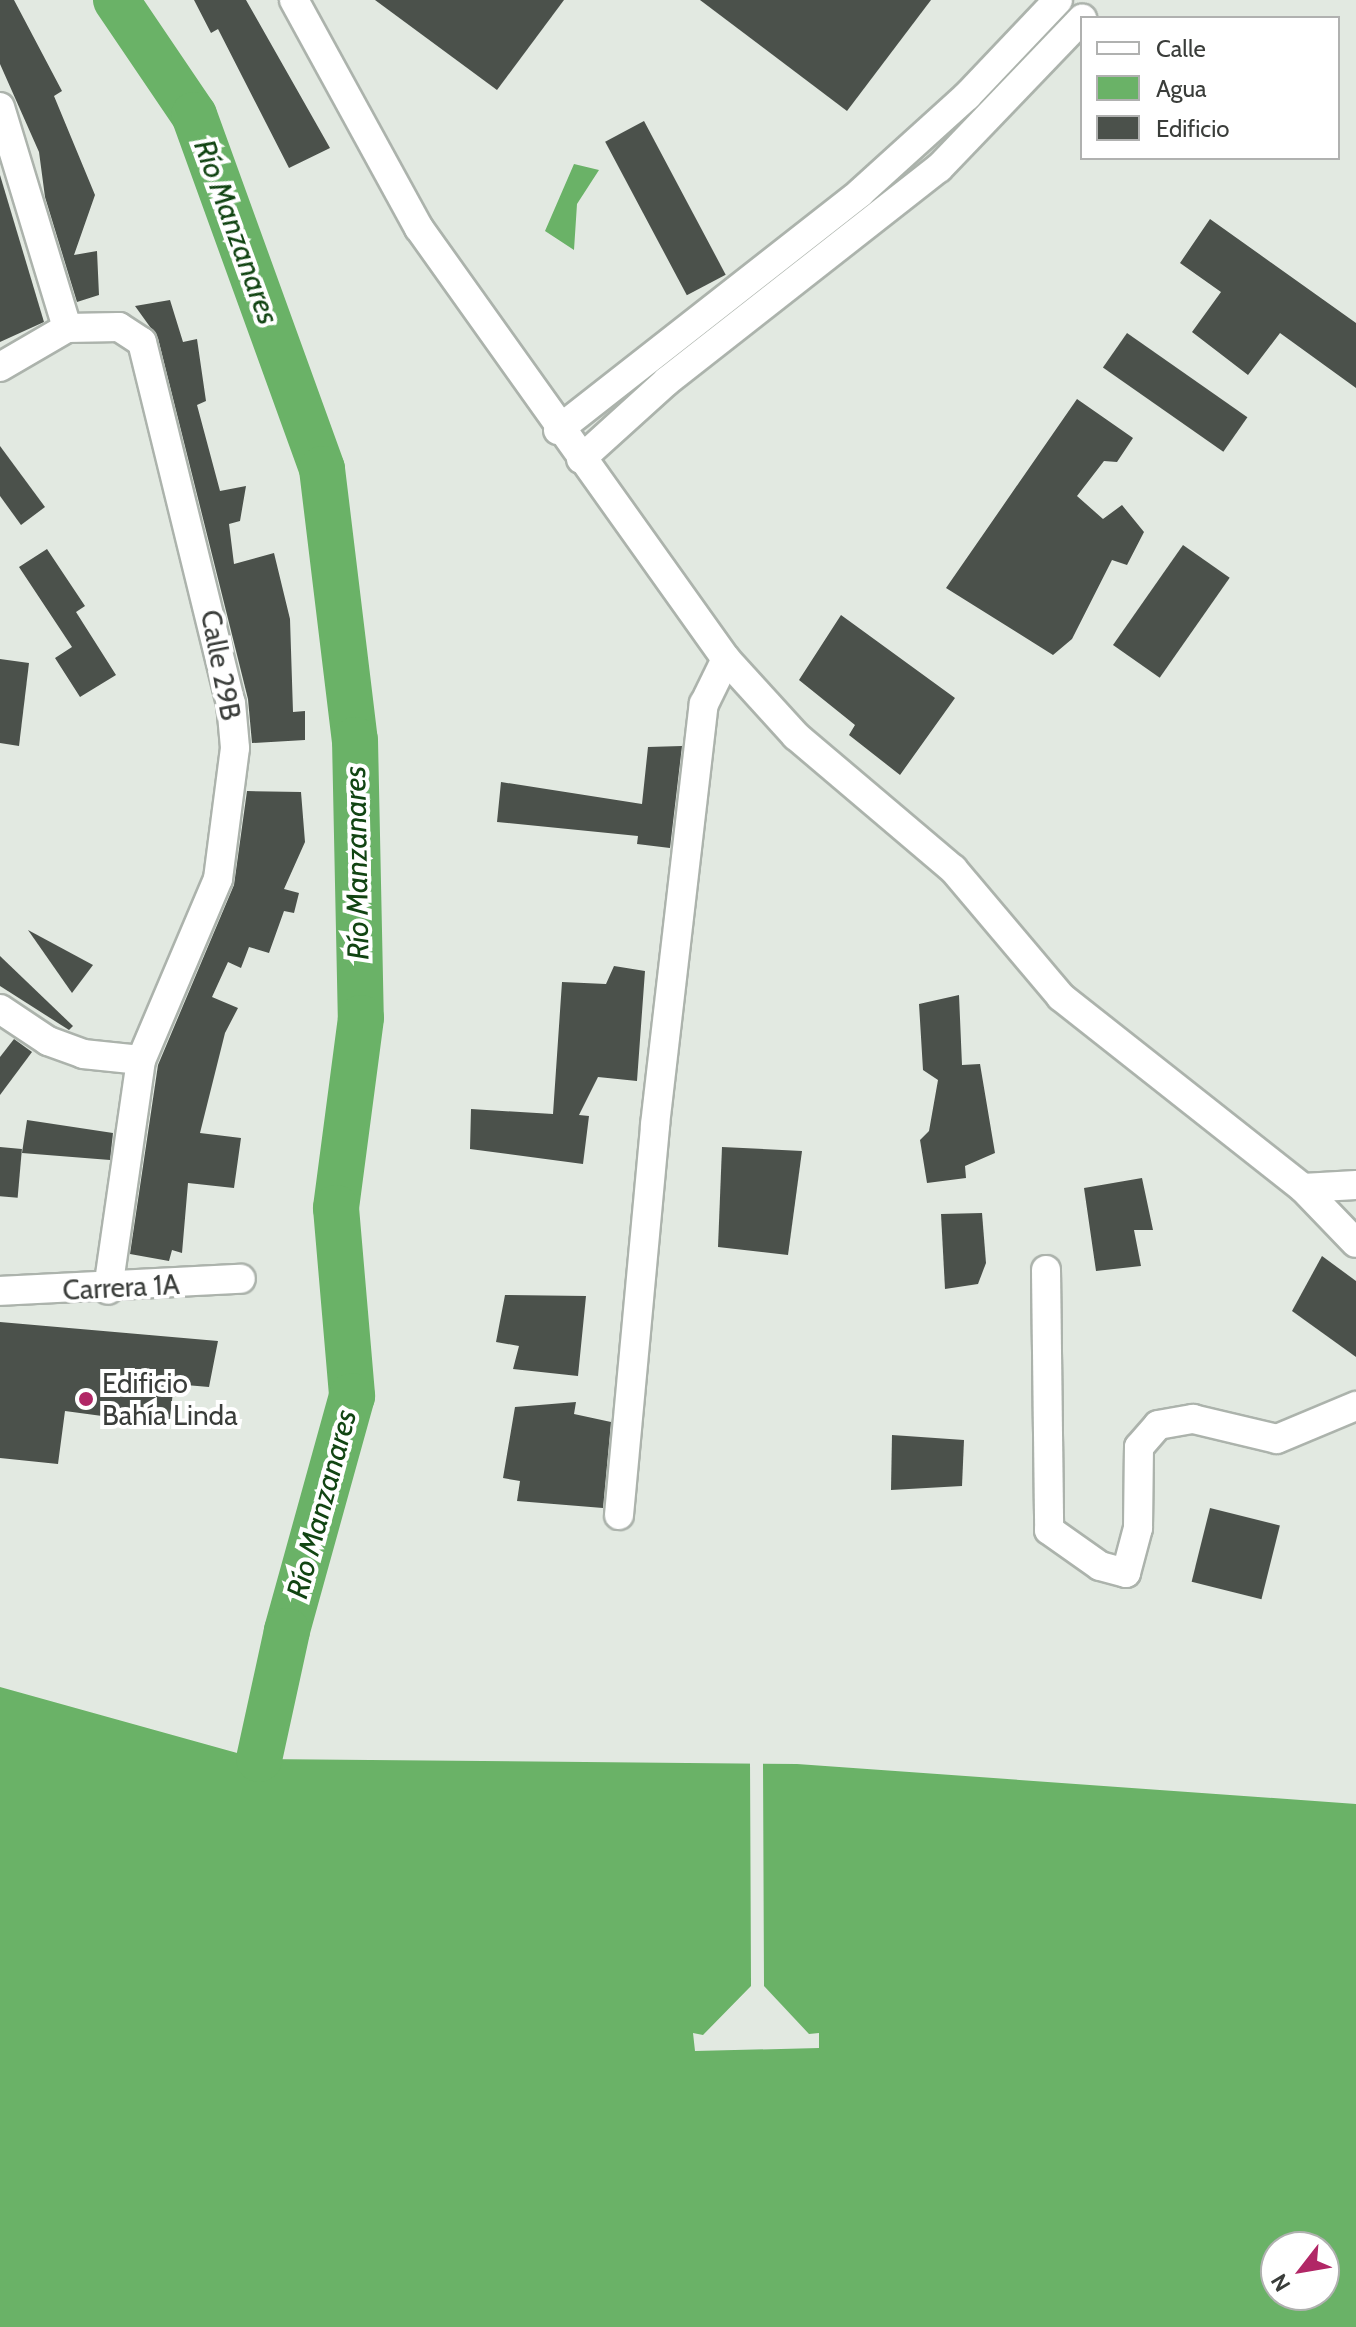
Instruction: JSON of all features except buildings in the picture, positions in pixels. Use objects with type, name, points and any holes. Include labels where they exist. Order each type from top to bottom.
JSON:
[{"type":"street","points":[[294,0],[419,228],[558,430],[726,659],[796,736],[953,869],[1061,997],[1303,1188],[1356,1243]]},
{"type":"street","points":[[558,430],[861,192],[967,96],[1058,0]]},
{"type":"street","points":[[1085,16],[1099,0]]},
{"type":"street","points":[[581,459],[667,381],[939,168],[1080,21]]},
{"type":"street","points":[[0,107],[67,328],[0,367]]},
{"type":"street","name":"Calle 29B","points":[[67,328],[119,327],[142,342],[231,703],[235,748],[218,879],[141,1060],[108,1290]]},
{"type":"street","points":[[619,1515],[655,1125],[702,719],[726,659]]},
{"type":"street","points":[[0,1009],[48,1041],[83,1054],[141,1060]]},
{"type":"street","points":[[1303,1188],[1356,1185]]},
{"type":"street","points":[[1046,1270],[1049,1530],[1100,1566],[1126,1573],[1138,1528],[1139,1447],[1158,1425],[1193,1419],[1277,1439],[1356,1406]]},
{"type":"street","name":"Carrera 1A","points":[[0,1291],[108,1290],[241,1279]]},
{"type":"water","points":[[574,164],[599,170],[577,204],[574,250],[545,231]]},
{"type":"water","points":[[0,1687],[259,1759],[797,1764],[1356,1804],[1356,2327],[0,2327]]},
{"type":"pier","points":[[750,1760],[763,1760],[764,1986],[809,2034],[819,2033],[819,2048],[695,2051],[693,2033],[703,2035],[751,1986]]},
{"type":"waterway","name":"Río Manzanares","points":[[116,0],[194,115],[322,469],[355,740],[361,1018],[336,1208],[352,1396],[287,1631],[259,1759]]},
{"type":"place","name":"Edificio Bahía Linda","points":[[86,1399]]}]
